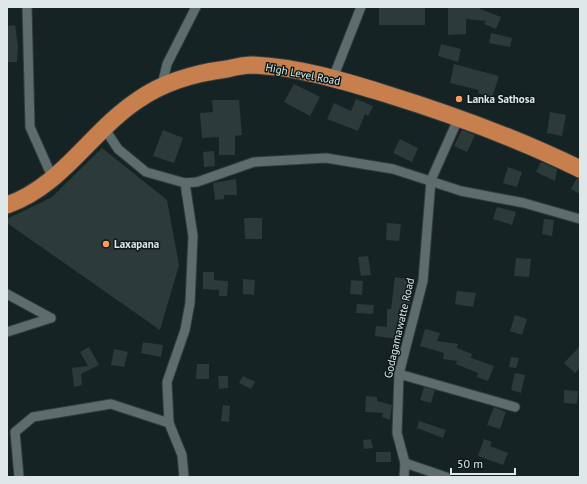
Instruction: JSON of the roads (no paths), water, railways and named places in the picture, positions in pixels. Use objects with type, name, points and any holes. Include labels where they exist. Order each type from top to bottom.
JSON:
[{"type":"highway","name":"High Level Road","points":[[7,205],[25,199],[53,179],[136,101],[162,85],[200,72],[251,65],[285,68],[333,78],[459,117],[580,169]]},
{"type":"street","points":[[27,7],[30,127],[53,179]]},
{"type":"street","points":[[162,85],[167,64],[196,7]]},
{"type":"street","points":[[333,78],[361,7]]},
{"type":"street","name":"Godagamawatte Road","points":[[404,477],[405,463],[396,433],[399,374],[423,281],[431,180],[459,117]]},
{"type":"street","points":[[105,129],[118,149],[146,172],[185,183],[197,182],[254,162],[326,158],[393,169],[431,180],[461,191],[524,203],[580,219]]},
{"type":"street","points":[[184,477],[182,455],[169,423],[167,382],[186,330],[190,303],[193,236],[185,183]]},
{"type":"street","points":[[7,294],[51,318],[7,332]]},
{"type":"street","points":[[399,374],[515,407]]},
{"type":"street","points":[[19,477],[15,432],[32,417],[111,404],[169,423]]},
{"type":"street","points":[[405,463],[446,477]]},
{"type":"place","name":"Lanka Sathosa","points":[[459,99]]},
{"type":"place","name":"Laxapana","points":[[106,244]]}]
